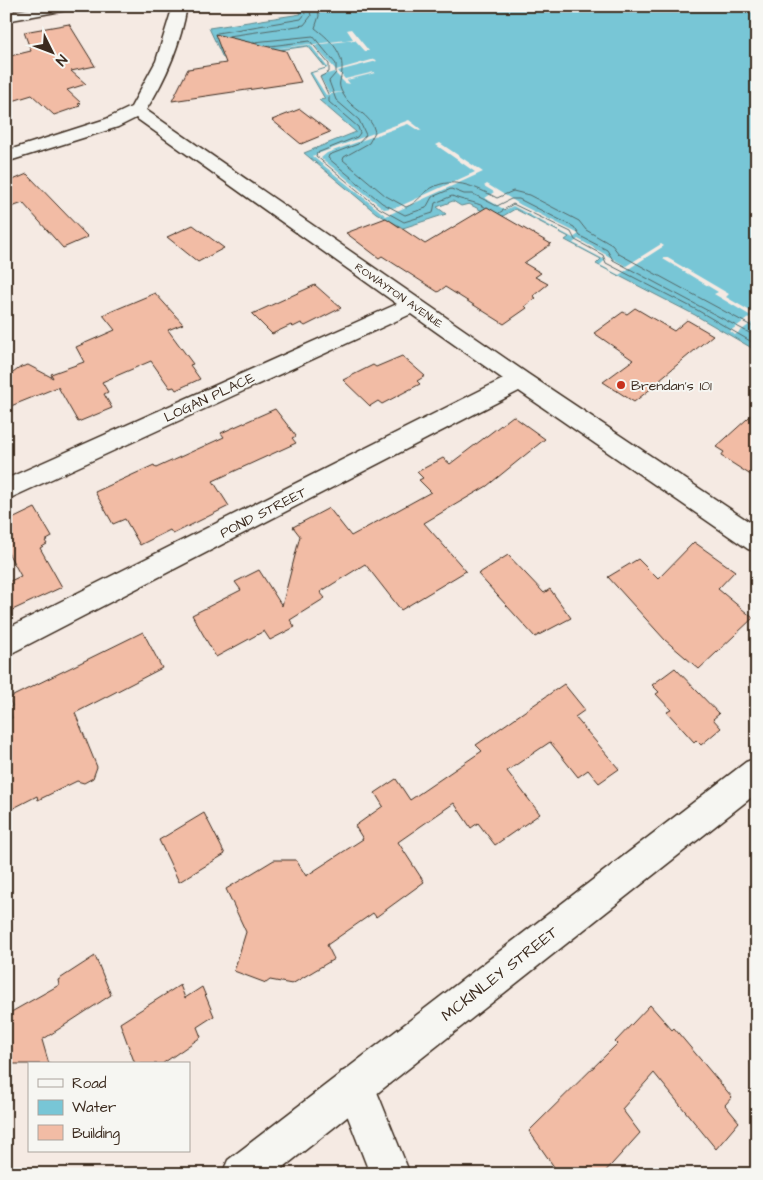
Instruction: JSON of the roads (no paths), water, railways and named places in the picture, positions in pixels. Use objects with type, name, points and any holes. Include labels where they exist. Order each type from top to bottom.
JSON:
[{"type":"street","points":[[6,17],[67,6]]},
{"type":"street","points":[[6,157],[112,123],[137,111],[144,100],[172,36],[180,6]]},
{"type":"street","name":"ROWAYTON AVENUE","points":[[137,111],[520,380],[757,541]]},
{"type":"street","name":"LOGAN PLACE","points":[[6,490],[412,305]]},
{"type":"street","name":"POND STREET","points":[[6,643],[520,380]]},
{"type":"street","name":"MCKINLEY STREET","points":[[242,1174],[757,773]]},
{"type":"street","points":[[355,1086],[390,1174]]},
{"type":"water","points":[[296,6],[757,6],[757,351],[695,315],[596,264],[601,259],[565,240],[569,237],[515,209],[498,219],[469,204],[461,206],[453,201],[437,207],[446,214],[403,228],[376,213],[304,153],[356,132],[319,100],[325,99],[310,73],[326,68],[308,46],[223,58],[209,28],[301,14]]},
{"type":"place","name":"Brendan's 101","points":[[621,385]]}]
